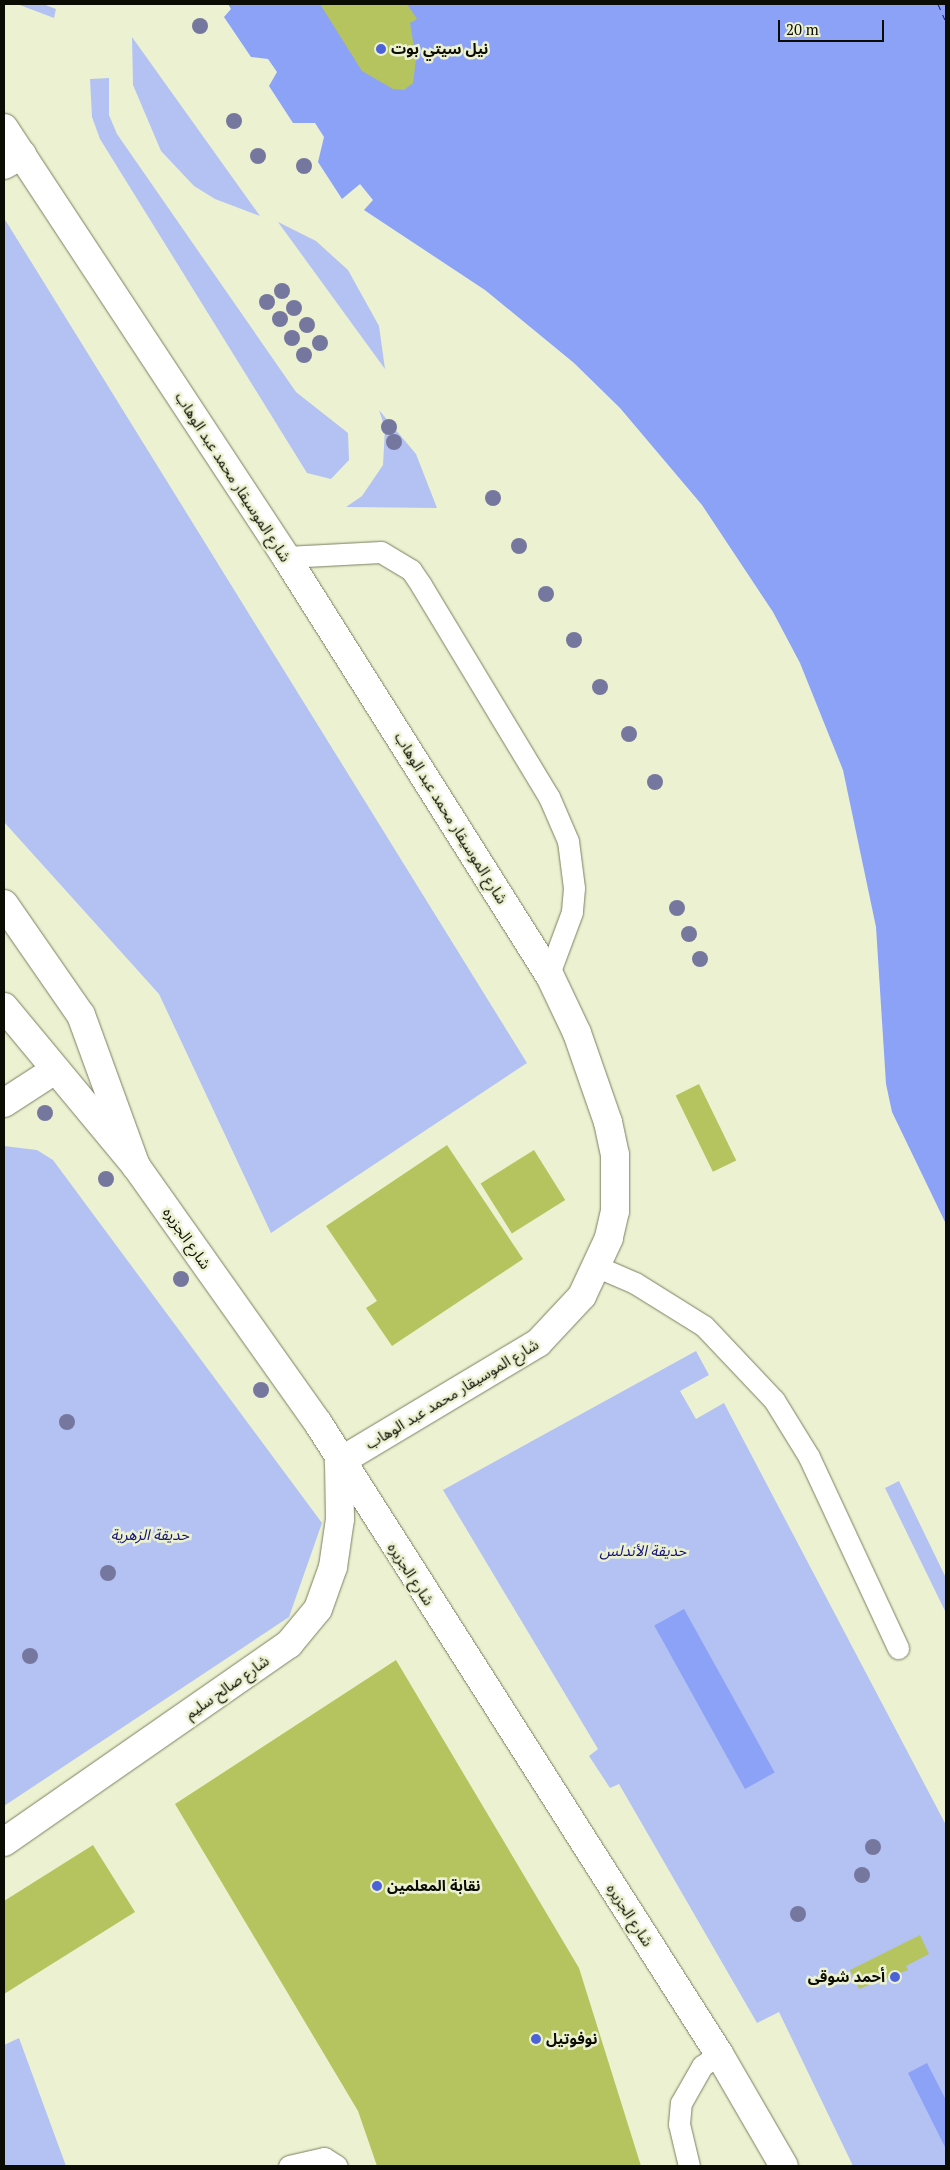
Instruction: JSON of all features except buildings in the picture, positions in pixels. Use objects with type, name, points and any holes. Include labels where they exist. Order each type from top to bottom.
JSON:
[{"type":"main road","name":"شارع الموسيقار محمد عبد الوهاب","points":[[4,128],[13,160],[286,557],[549,974],[596,1083],[615,1155],[615,1210],[598,1267],[572,1309],[538,1343],[339,1462]]},
{"type":"main road","points":[[4,904],[82,1015],[136,1166]]},
{"type":"main road","name":"شارع الجزيره","points":[[4,1006],[54,1070],[136,1166],[318,1423],[339,1462],[719,2054],[784,2166]]},
{"type":"main road","points":[[4,1103],[54,1070]]},
{"type":"main road","name":"شارع صالح سليم","points":[[4,1842],[289,1644],[318,1609],[333,1567],[340,1519],[339,1462]]},
{"type":"lane","points":[[286,557],[364,549],[382,552],[411,570],[421,585],[549,797],[568,841],[574,888],[572,912],[549,974]]},
{"type":"lane","points":[[598,1267],[635,1283],[704,1326],[769,1393],[809,1457],[898,1648]]},
{"type":"lane","points":[[689,2166],[679,2124],[681,2103],[689,2083],[719,2054]]},
{"type":"lane","points":[[289,2166],[324,2158],[337,2166]]},
{"type":"green space","points":[[17,4],[43,4],[56,9],[54,18]]},
{"type":"green space","points":[[132,37],[260,216],[215,199],[194,186],[161,151],[133,85]]},
{"type":"green space","points":[[109,78],[109,115],[117,134],[296,392],[348,433],[349,460],[331,479],[307,473],[100,139],[92,117],[90,79]]},
{"type":"green space","points":[[4,218],[527,1063],[271,1233],[159,994],[4,822]]},
{"type":"green space","points":[[278,222],[316,241],[348,270],[379,326],[385,369]]},
{"type":"green space","points":[[379,410],[416,454],[437,508],[346,507],[362,496],[383,465],[385,428]]},
{"type":"green space","name":"حديقة الزهرية","points":[[4,1146],[37,1150],[53,1160],[322,1523],[289,1617],[4,1806]]},
{"type":"green space","name":"حديقة الأندلس","points":[[696,1351],[709,1375],[680,1391],[696,1419],[724,1403],[946,1825],[946,2166],[853,2166],[779,2012],[757,2023],[619,1784],[610,1788],[589,1756],[598,1749],[443,1490]]},
{"type":"green space","points":[[899,1481],[946,1578],[946,1613],[885,1488]]},
{"type":"green space","points":[[19,2038],[66,2166],[4,2166],[4,2045]]},
{"type":"water","points":[[228,4],[946,4],[946,1224],[892,1112],[886,1084],[876,927],[843,770],[800,663],[773,612],[702,505],[620,408],[574,363],[485,290],[364,210],[373,200],[360,184],[342,199],[318,162],[324,137],[315,123],[293,123],[269,86],[277,72],[268,59],[251,57],[224,17],[231,9]]},
{"type":"water","points":[[684,1609],[775,1773],[745,1789],[654,1625]]},
{"type":"water","points":[[927,2063],[946,2100],[946,2149],[908,2073]]},
{"type":"ferry route","points":[[938,4],[946,22]]},
{"type":"place","name":"نيل سيتي بوت","points":[[381,49]]},
{"type":"place","name":"نقابة المعلمين","points":[[377,1886]]},
{"type":"place","name":"أحمد شوقى","points":[[895,1977]]},
{"type":"place","name":"نوفوتيل","points":[[536,2039]]}]
